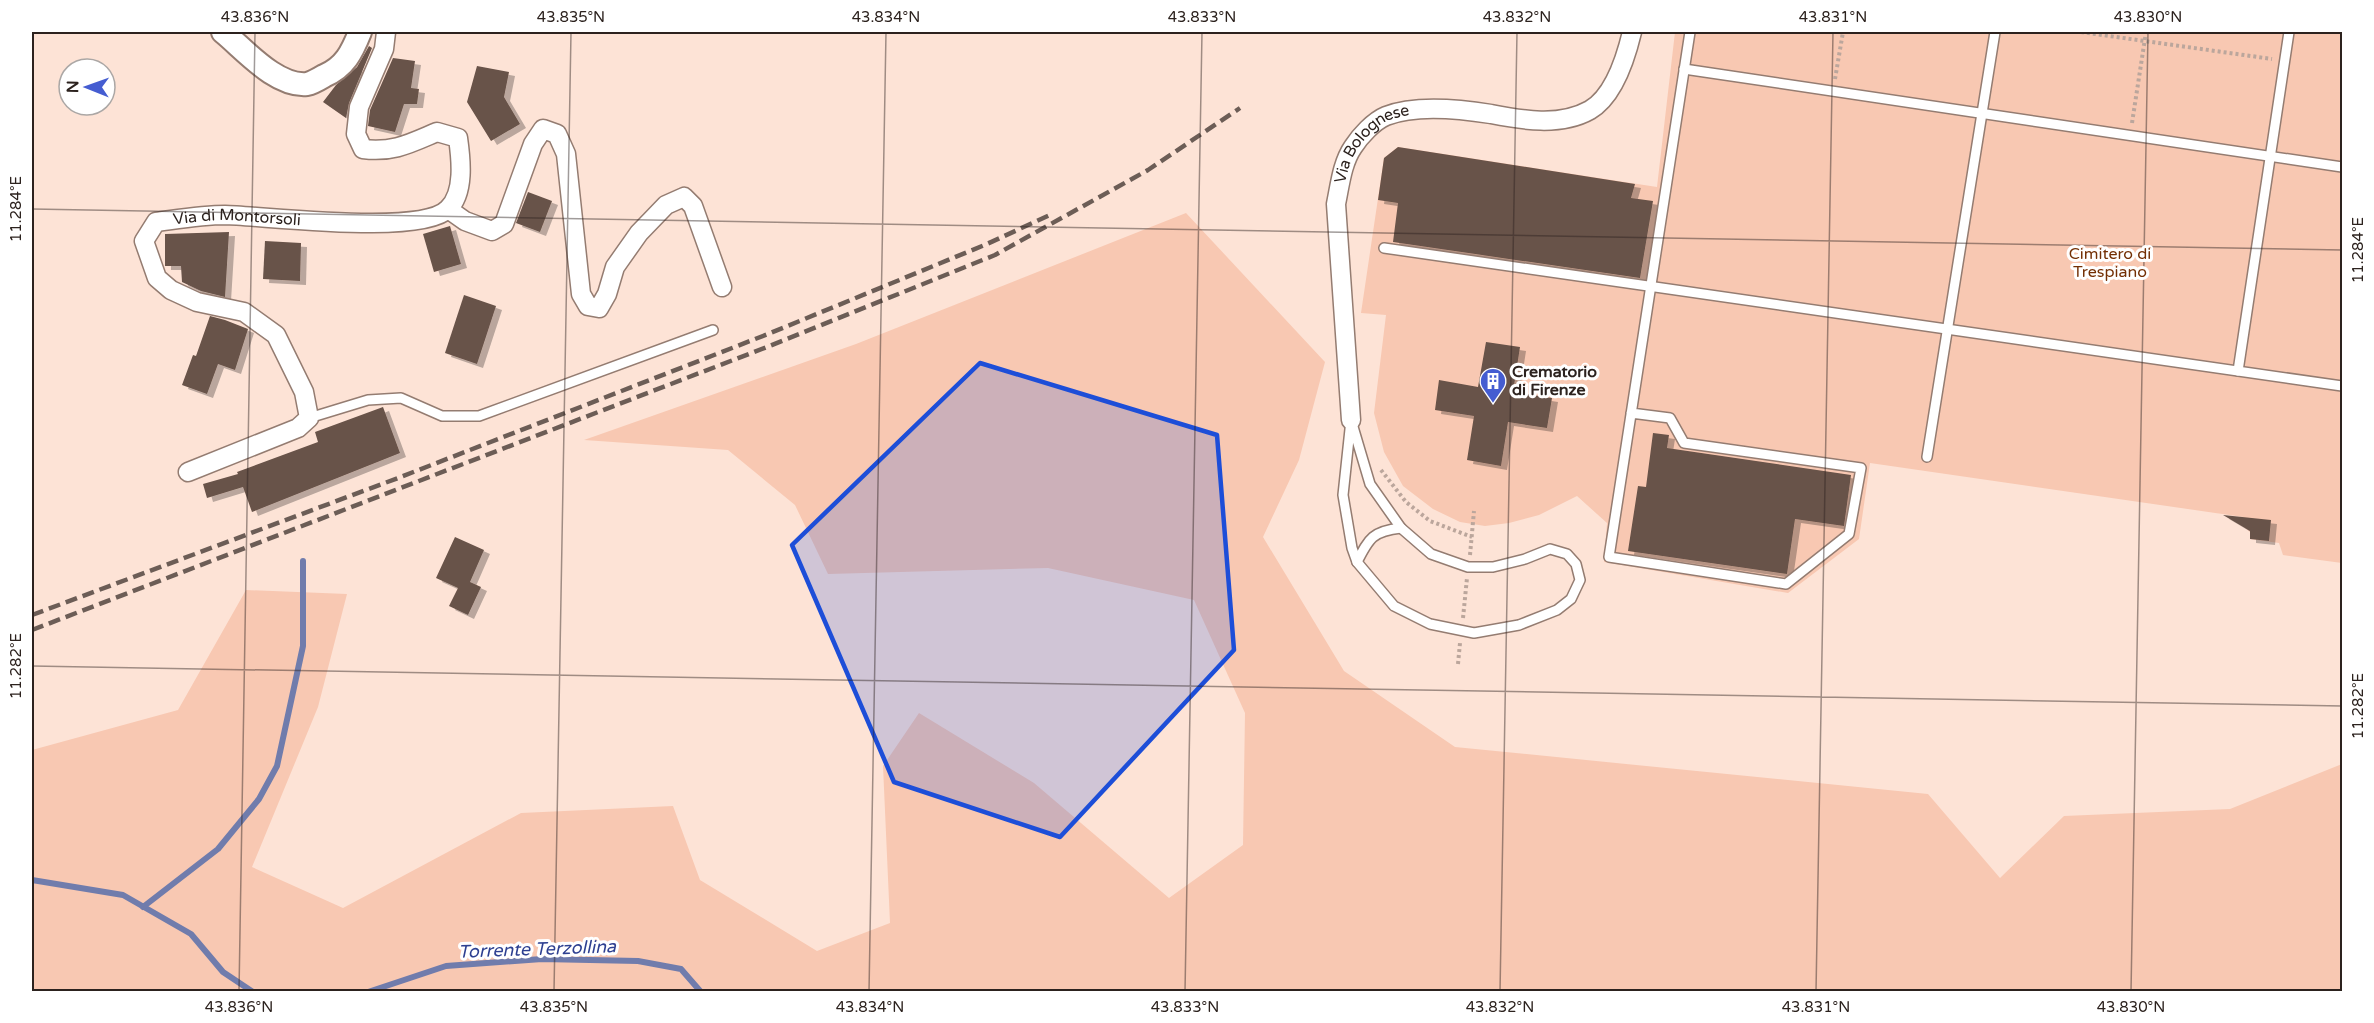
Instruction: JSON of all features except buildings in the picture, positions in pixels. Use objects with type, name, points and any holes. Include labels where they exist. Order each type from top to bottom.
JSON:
[{"type":"street","points":[[223,32],[246,54],[287,81],[308,84],[334,72],[351,55],[360,32]]},
{"type":"street","points":[[386,32],[384,49],[359,107],[356,134],[363,149],[381,152],[402,147],[437,132],[458,138],[459,190],[448,209],[465,220],[492,231],[504,224],[532,144],[543,129],[557,134],[566,154],[581,294],[588,306],[599,308],[607,294],[615,267],[639,233],[666,205],[684,197],[693,206],[722,287]]},
{"type":"street","name":"Via Bolognese","points":[[1351,420],[1336,204],[1342,173],[1352,148],[1367,130],[1385,116],[1420,109],[1464,109],[1524,120],[1560,120],[1590,110],[1611,89],[1626,56],[1632,32]]},
{"type":"street","name":"Via di Montorsoli","points":[[309,418],[304,392],[276,335],[244,312],[197,302],[171,290],[157,278],[144,241],[156,222],[224,215],[348,224],[429,220],[448,209]]},
{"type":"street","points":[[188,472],[298,428],[309,418]]},
{"type":"lane","points":[[1631,413],[1670,418],[1684,443],[1861,468],[1849,534],[1786,584],[1609,556],[1631,413],[1651,286],[1684,69],[1690,32]]},
{"type":"lane","points":[[1928,457],[1995,32]]},
{"type":"lane","points":[[2238,371],[2289,32]]},
{"type":"lane","points":[[1684,69],[2343,167]]},
{"type":"lane","points":[[1384,248],[2343,386]]},
{"type":"lane","points":[[309,418],[368,400],[401,398],[442,416],[479,416],[714,330]]},
{"type":"lane","points":[[1351,420],[1370,484],[1401,528],[1431,554],[1468,567],[1493,567],[1525,559],[1550,549],[1567,554],[1576,564],[1580,580],[1571,599],[1557,610],[1519,625],[1474,633],[1430,624],[1394,606],[1358,562],[1352,548],[1343,495],[1351,420]]},
{"type":"lane","points":[[1358,562],[1368,541],[1382,530],[1401,528]]},
{"type":"path","points":[[1833,92],[1843,32]]},
{"type":"path","points":[[2081,32],[2284,61]]},
{"type":"path","points":[[2131,136],[2146,32]]},
{"type":"path","points":[[1458,663],[1474,511]]},
{"type":"highlighted area","points":[[980,363],[1217,435],[1234,650],[1060,837],[894,782],[792,545]]},
{"type":"green space","name":"Cimitero di Trespiano","points":[[1675,32],[2342,32],[2342,563],[2283,555],[2279,543],[2250,539],[2250,532],[2245,528],[2243,517],[1870,463],[1859,539],[1788,593],[1604,562],[1607,523],[1577,496],[1539,515],[1509,523],[1485,526],[1460,522],[1433,509],[1403,486],[1384,452],[1374,413],[1386,315],[1361,313],[1384,158],[1398,147],[1657,187]]},
{"type":"green space","points":[[1186,213],[1325,362],[1299,460],[1263,537],[1344,671],[1455,747],[1928,794],[2000,878],[2064,816],[2230,809],[2342,764],[2342,991],[32,991],[32,750],[178,710],[246,590],[347,594],[318,707],[252,867],[343,908],[521,813],[673,806],[700,880],[817,951],[890,923],[883,766],[919,713],[1034,783],[1169,898],[1243,845],[1245,713],[1194,600],[1048,568],[828,574],[795,505],[728,450],[584,440],[856,344]]},
{"type":"waterway","points":[[143,907],[218,849],[259,799],[277,766],[303,646],[303,561]]},
{"type":"waterway","name":"Torrente Terzollina","points":[[32,880],[123,895],[191,934],[223,972],[253,992]]},
{"type":"waterway","name":"Torrente Terzollina","points":[[368,992],[446,966],[542,959],[638,961],[681,969],[701,992]]},
{"type":"railway","points":[[32,630],[767,347],[995,255],[1148,170],[1240,108]]},
{"type":"railway","points":[[32,615],[398,478],[768,334],[987,244],[1052,214]]},
{"type":"place","name":"Crematorio di Firenze","points":[[1493,404]]}]
